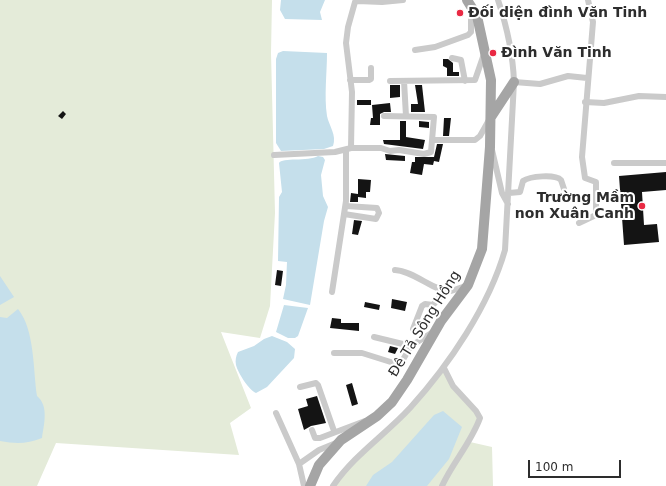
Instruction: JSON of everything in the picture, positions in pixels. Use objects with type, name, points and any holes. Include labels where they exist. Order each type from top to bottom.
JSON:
[{"type":"main road","name":"Đê Tả Sông Hồng","points":[[310,486],[319,465],[341,440],[370,420],[392,402],[400,391],[438,328],[468,285],[482,249],[490,147],[491,80],[477,16],[467,0]]},
{"type":"main road","points":[[476,0],[477,16]]},
{"type":"main road","points":[[491,117],[514,82]]},
{"type":"street","points":[[332,292],[346,206],[348,150],[352,109],[346,43],[348,27],[355,2],[357,1],[382,2],[403,0]]},
{"type":"street","points":[[333,486],[354,460],[410,408],[444,368],[486,298],[500,270],[505,250],[509,193],[514,61],[498,0]]},
{"type":"street","points":[[579,223],[596,215],[596,182],[585,178],[582,158],[585,102],[593,22],[588,0]]},
{"type":"street","points":[[415,50],[435,47],[468,35],[471,32],[471,16],[473,14],[477,16]]},
{"type":"street","points":[[390,81],[475,80],[485,52]]},
{"type":"street","points":[[452,58],[460,58],[465,81]]},
{"type":"street","points":[[350,80],[369,80],[372,78],[371,68]]},
{"type":"street","points":[[514,82],[540,84],[568,76],[587,78]]},
{"type":"street","points":[[404,81],[406,116]]},
{"type":"street","points":[[585,102],[604,103],[638,96],[666,97]]},
{"type":"street","points":[[274,155],[381,148],[390,151],[399,150],[428,154],[433,149],[434,117],[384,116]]},
{"type":"street","points":[[434,140],[475,140],[491,117]]},
{"type":"street","points":[[490,147],[494,155],[502,193],[508,204]]},
{"type":"street","points":[[614,164],[666,163]]},
{"type":"street","points":[[509,193],[520,192],[523,181],[529,178],[556,177],[561,180],[564,189]]},
{"type":"street","points":[[344,214],[376,219],[379,213],[377,208],[346,206]]},
{"type":"street","points":[[395,270],[405,271],[439,288],[449,291]]},
{"type":"street","points":[[413,329],[422,306],[425,304],[433,305],[440,297],[449,291],[468,285]]},
{"type":"street","points":[[334,353],[362,353],[397,364],[401,363],[411,346],[438,328]]},
{"type":"street","points":[[374,337],[411,346]]},
{"type":"street","points":[[442,486],[456,460],[470,442],[480,418],[476,410],[453,386],[444,368]]},
{"type":"street","points":[[300,387],[316,383],[318,385],[334,432]]},
{"type":"street","points":[[276,412],[299,464],[304,486]]},
{"type":"street","points":[[312,430],[315,438],[370,420]]},
{"type":"street","points":[[299,464],[319,450],[341,440]]},
{"type":"green space","points":[[0,0],[272,0],[271,53],[275,213],[270,306],[260,338],[221,332],[251,408],[230,423],[239,455],[56,443],[37,486],[0,486]]},
{"type":"green space","points":[[444,368],[453,386],[480,418],[470,442],[492,447],[493,486],[333,486]]},
{"type":"water","points":[[281,0],[325,0],[320,12],[322,20],[285,19],[280,10]]},
{"type":"water","points":[[283,51],[327,53],[326,108],[334,138],[333,146],[324,149],[281,151],[276,143],[276,59],[278,53]]},
{"type":"water","points":[[318,156],[323,157],[325,160],[321,175],[323,196],[328,207],[324,221],[310,305],[283,299],[286,285],[287,262],[278,261],[279,197],[282,192],[279,163],[285,160],[308,159]]},
{"type":"water","points":[[0,276],[14,297],[0,305]]},
{"type":"water","points":[[284,305],[308,308],[298,336],[295,338],[288,338],[276,332]]},
{"type":"water","points":[[18,309],[28,328],[37,396],[43,405],[45,416],[42,438],[26,442],[11,443],[0,441],[0,317],[7,318]]},
{"type":"water","points":[[272,336],[287,342],[295,349],[294,358],[267,387],[256,393],[247,385],[239,372],[236,365],[236,357],[238,352],[254,346],[264,339]]},
{"type":"water","points":[[443,411],[462,427],[449,459],[427,486],[366,486],[373,475],[392,462],[434,415]]},
{"type":"building","points":[[443,59],[448,59],[453,63],[453,72],[459,72],[459,76],[447,76],[447,68],[443,66]]},
{"type":"building","points":[[390,85],[400,85],[400,97],[390,98]]},
{"type":"building","points":[[415,85],[422,85],[425,112],[411,112],[411,104],[418,104]]},
{"type":"building","points":[[357,100],[371,100],[371,105],[357,105]]},
{"type":"building","points":[[390,103],[391,112],[384,112],[380,114],[380,125],[370,125],[371,118],[373,118],[372,105]]},
{"type":"building","points":[[63,111],[66,114],[62,119],[58,116]]},
{"type":"building","points":[[444,118],[451,118],[449,136],[443,136]]},
{"type":"building","points":[[400,121],[406,121],[406,137],[425,140],[423,149],[384,144],[383,140],[400,140]]},
{"type":"building","points":[[419,121],[429,122],[429,128],[419,127]]},
{"type":"building","points":[[437,144],[443,144],[439,162],[434,161],[433,165],[424,164],[422,175],[410,173],[412,162],[415,162],[415,157],[434,157]]},
{"type":"building","points":[[385,154],[405,156],[405,161],[386,160]]},
{"type":"building","points":[[666,172],[666,190],[642,192],[644,225],[657,224],[659,242],[624,245],[619,176]]},
{"type":"building","points":[[358,179],[371,180],[370,192],[366,192],[366,198],[358,197],[358,202],[350,202],[351,193],[358,194]]},
{"type":"building","points":[[354,220],[362,221],[358,235],[352,234]]},
{"type":"building","points":[[277,270],[283,271],[281,286],[275,285]]},
{"type":"building","points":[[392,299],[407,302],[405,311],[391,308]]},
{"type":"building","points":[[365,302],[380,305],[379,310],[364,307]]},
{"type":"building","points":[[332,318],[341,319],[341,323],[359,323],[359,331],[330,328]]},
{"type":"building","points":[[390,346],[398,348],[395,354],[388,352]]},
{"type":"building","points":[[352,383],[358,404],[352,406],[346,385]]},
{"type":"building","points":[[317,396],[326,423],[311,426],[304,430],[298,409],[308,406],[306,399]]},
{"type":"place","name":"Đối diện đình Văn Tinh","points":[[460,13]]},
{"type":"place","name":"Đình Văn Tinh","points":[[493,53]]},
{"type":"place","name":"Trường Mầm non Xuân Canh","points":[[642,206]]}]
